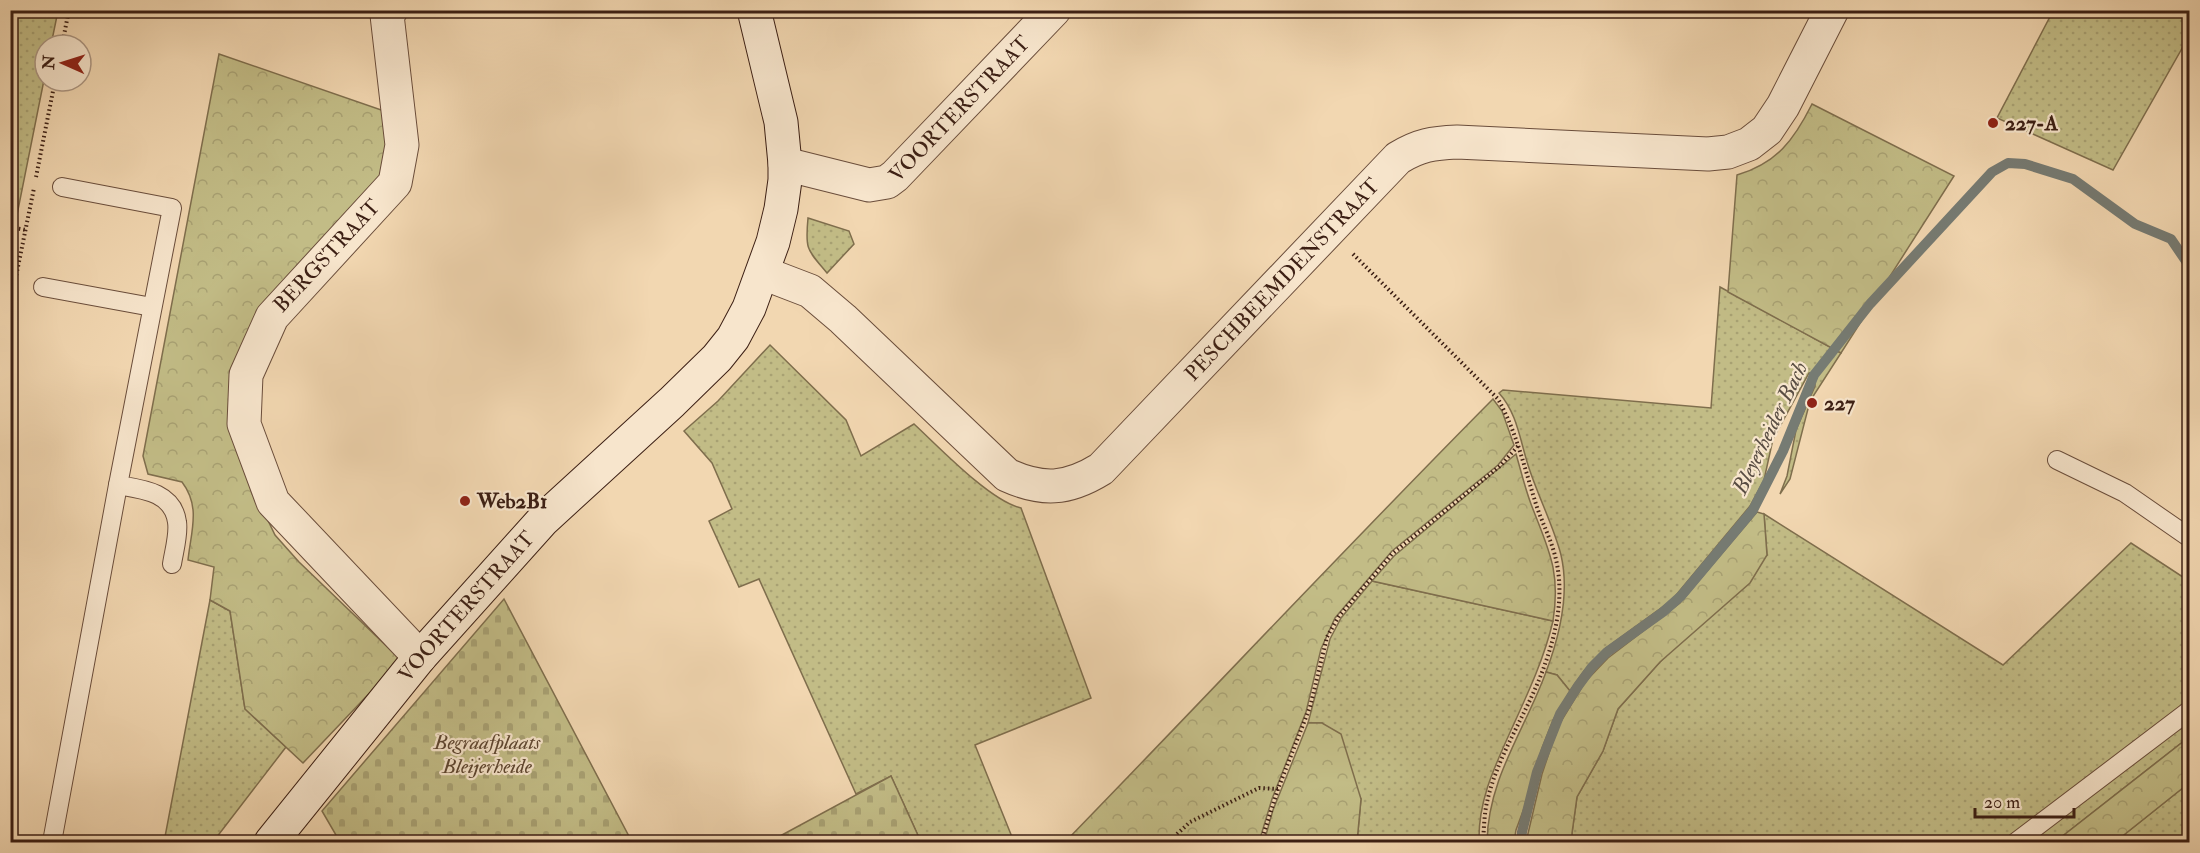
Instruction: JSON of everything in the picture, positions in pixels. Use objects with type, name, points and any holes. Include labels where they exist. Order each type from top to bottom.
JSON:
[{"type":"street","name":"BERGSTRAAT","points":[[391,10],[387,15],[402,145],[395,183],[272,317],[246,375],[244,424],[273,502],[420,657]]},
{"type":"street","name":"VOORTERSTRAAT","points":[[272,843],[420,657],[543,520],[672,402],[717,358],[733,338],[749,308],[773,242],[781,209],[785,164],[781,122],[754,10]]},
{"type":"street","name":"VOORTERSTRAAT","points":[[785,164],[869,185],[887,182],[1054,10]]},
{"type":"street","name":"PESCHBEEMDENSTRAAT","points":[[763,273],[810,291],[843,319],[1007,475],[1022,482],[1053,486],[1072,484],[1101,469],[1398,158],[1417,147],[1437,143],[1708,154],[1728,152],[1749,144],[1767,130],[1784,106],[1832,10]]},
{"type":"lane","points":[[52,843],[172,208],[62,187]]},
{"type":"lane","points":[[43,287],[152,307]]},
{"type":"lane","points":[[2057,460],[2125,493],[2190,538]]},
{"type":"lane","points":[[118,485],[152,491],[164,498],[173,509],[177,522],[172,564]]},
{"type":"lane","points":[[2016,843],[2190,710]]},
{"type":"path","points":[[64,33],[69,10]]},
{"type":"path","points":[[10,306],[53,93]]},
{"type":"path","points":[[10,227],[26,230]]},
{"type":"path","points":[[1329,230],[1498,399],[1509,419],[1535,503],[1555,555],[1560,590],[1558,613],[1545,664],[1491,788],[1484,815],[1483,843]]},
{"type":"path","points":[[1261,843],[1278,789],[1310,708],[1327,637],[1339,616],[1392,554],[1500,466],[1518,446]]},
{"type":"path","points":[[1173,843],[1176,835],[1190,822],[1259,788],[1278,789]]},
{"type":"green space","points":[[10,11],[58,11],[53,33],[33,33],[33,93],[41,93],[16,220],[10,219]]},
{"type":"green space","points":[[2053,11],[2189,11],[2189,36],[2113,170],[1997,118]]},
{"type":"green space","points":[[219,54],[390,113],[384,181],[265,302],[253,489],[275,535],[299,562],[401,660],[303,763],[245,709],[230,611],[210,600],[214,567],[188,560],[193,510],[188,491],[182,482],[148,474],[143,456]]},
{"type":"green space","points":[[1812,104],[1954,176],[1841,353],[1728,292],[1737,175],[1763,164],[1783,149]]},
{"type":"green space","points":[[808,218],[849,231],[854,244],[827,273],[815,259],[807,243]]},
{"type":"green space","points":[[1720,287],[1841,353],[1810,401],[1790,479],[1780,494],[1787,476],[1796,430],[1815,386],[1815,373],[1809,373],[1773,439],[1764,480],[1750,506],[1672,600],[1606,648],[1584,671],[1570,691],[1557,675],[1546,672],[1556,644],[1564,599],[1564,570],[1561,555],[1514,418],[1499,393],[1503,390],[1711,408]]},
{"type":"green space","points":[[770,345],[846,420],[861,456],[914,424],[980,484],[995,495],[1021,508],[1091,698],[975,745],[1014,842],[921,842],[891,776],[856,794],[759,579],[739,587],[709,521],[732,509],[712,463],[684,431],[718,401]]},
{"type":"green space","points":[[1493,399],[1502,411],[1514,445],[1498,465],[1392,551],[1335,618],[1321,649],[1306,712],[1272,799],[1259,842],[1065,842],[1385,509]]},
{"type":"green space","points":[[1516,454],[1529,498],[1548,547],[1554,573],[1553,621],[1372,581],[1394,556]]},
{"type":"green space","points":[[1757,512],[1764,514],[1767,555],[1750,583],[1660,662],[1618,709],[1603,751],[1577,797],[1572,842],[1526,842],[1542,774],[1551,747],[1560,723],[1585,682],[1608,658],[1680,603]]},
{"type":"green space","points":[[1764,514],[2003,665],[2131,543],[2189,581],[2189,737],[2055,842],[1572,842],[1577,797],[1603,751],[1618,709],[1660,662],[1767,555]]},
{"type":"green space","points":[[1372,581],[1553,621],[1535,676],[1489,783],[1481,812],[1479,842],[1357,842],[1361,799],[1322,723],[1308,723],[1330,639],[1341,618]]},
{"type":"green space","name":"Begraafplaats Bleijerheide","points":[[504,599],[632,842],[340,842],[322,811]]},
{"type":"green space","points":[[210,600],[230,611],[245,709],[286,747],[213,842],[164,842]]},
{"type":"green space","points":[[1546,672],[1557,675],[1570,691],[1553,720],[1542,748],[1514,842],[1487,842],[1489,819],[1501,775]]},
{"type":"green space","points":[[1308,723],[1322,723],[1341,734],[1361,799],[1357,842],[1264,842],[1273,810]]},
{"type":"green space","points":[[2189,737],[2189,783],[2115,842],[2055,842]]},
{"type":"green space","points":[[891,776],[921,842],[769,842]]},
{"type":"green space","points":[[2189,783],[2189,842],[2115,842]]},
{"type":"waterway","name":"Bleyerheider Bach","points":[[1521,842],[1537,772],[1560,714],[1578,686],[1607,652],[1663,612],[1681,596],[1753,510],[1783,451],[1814,375],[1870,304],[1992,172],[2008,163],[2025,164],[2073,179],[2135,224],[2171,239],[2190,267]]},
{"type":"place","name":"227-A","points":[[1993,123]]},
{"type":"place","name":"227","points":[[1812,403]]},
{"type":"place","name":"Web2B1","points":[[465,501]]}]
